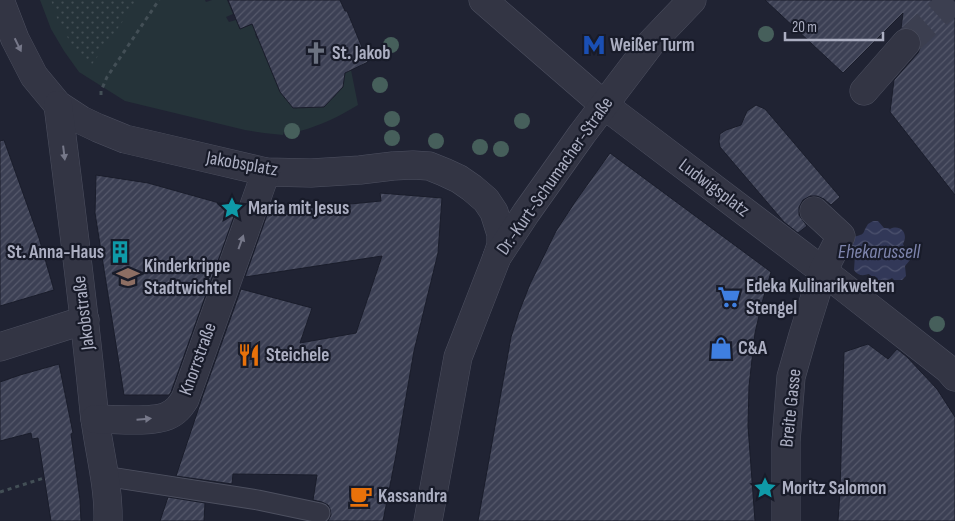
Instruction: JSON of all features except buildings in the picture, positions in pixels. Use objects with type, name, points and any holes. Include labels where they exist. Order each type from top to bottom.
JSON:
[{"type":"street","name":"Jakobsplatz","points":[[0,0],[15,39],[34,76],[58,104],[82,120],[126,139],[266,172],[311,173],[393,166],[429,166],[472,188],[486,200],[494,212],[502,234],[497,257]]},
{"type":"street","points":[[483,0],[604,105]]},
{"type":"street","name":"Dr.-Kurt-Schumacher-Straße","points":[[428,521],[458,357],[497,257],[526,213],[651,43],[692,0]]},
{"type":"street","points":[[864,91],[906,43]]},
{"type":"street","name":"Jakobstraße","points":[[58,104],[85,320],[95,419],[108,506],[108,521]]},
{"type":"street","name":"Ludwigsplatz","points":[[604,105],[823,271],[948,369],[955,377]]},
{"type":"street","name":"Knorrstraße","points":[[95,419],[134,420],[158,418],[173,413],[179,408],[188,390],[266,172]]},
{"type":"street","points":[[814,211],[841,236],[823,271]]},
{"type":"street","name":"Breite Gasse","points":[[786,521],[786,442],[791,377],[823,271]]},
{"type":"street","points":[[0,347],[85,320]]},
{"type":"lane","points":[[104,476],[258,500],[320,513]]},
{"type":"path","points":[[98,128],[101,91],[107,77],[159,0]]},
{"type":"path","points":[[0,492],[44,478]]},
{"type":"shaded area","points":[[40,0],[205,0],[206,2],[227,0],[233,14],[226,17],[229,22],[236,20],[240,29],[259,22],[262,31],[255,34],[257,39],[264,36],[264,55],[288,90],[283,95],[286,98],[296,104],[312,107],[327,93],[333,98],[336,95],[331,89],[345,72],[351,70],[358,105],[308,129],[300,131],[298,128],[290,126],[283,135],[245,130],[125,101],[79,72],[51,29]]},
{"type":"shaded area","points":[[51,0],[138,0],[90,67],[76,53],[57,18]]},
{"type":"water","name":"Ehekarussell","points":[[878,221],[884,228],[897,228],[904,233],[904,249],[908,252],[910,260],[905,266],[906,276],[902,280],[894,280],[892,278],[880,281],[875,276],[869,274],[861,275],[854,270],[855,255],[850,249],[854,237],[862,234],[868,224]]},
{"type":"tunnel","points":[[906,43],[953,0]]},
{"type":"place","name":"Weißer Turm","points":[[594,45]]},
{"type":"place","name":"St. Jakob","points":[[316,53]]},
{"type":"place","name":"Maria mit Jesus","points":[[232,208]]},
{"type":"place","name":"St. Anna-Haus","points":[[120,252]]},
{"type":"place","name":"Kinderkrippe Stadtwichtel","points":[[128,277]]},
{"type":"place","name":"Edeka Kulinarikwelten Stengel","points":[[729,297]]},
{"type":"place","name":"C&A","points":[[721,348]]},
{"type":"place","name":"Steichele","points":[[249,355]]},
{"type":"place","name":"Moritz Salomon","points":[[765,488]]},
{"type":"place","name":"Kassandra","points":[[361,496]]}]
